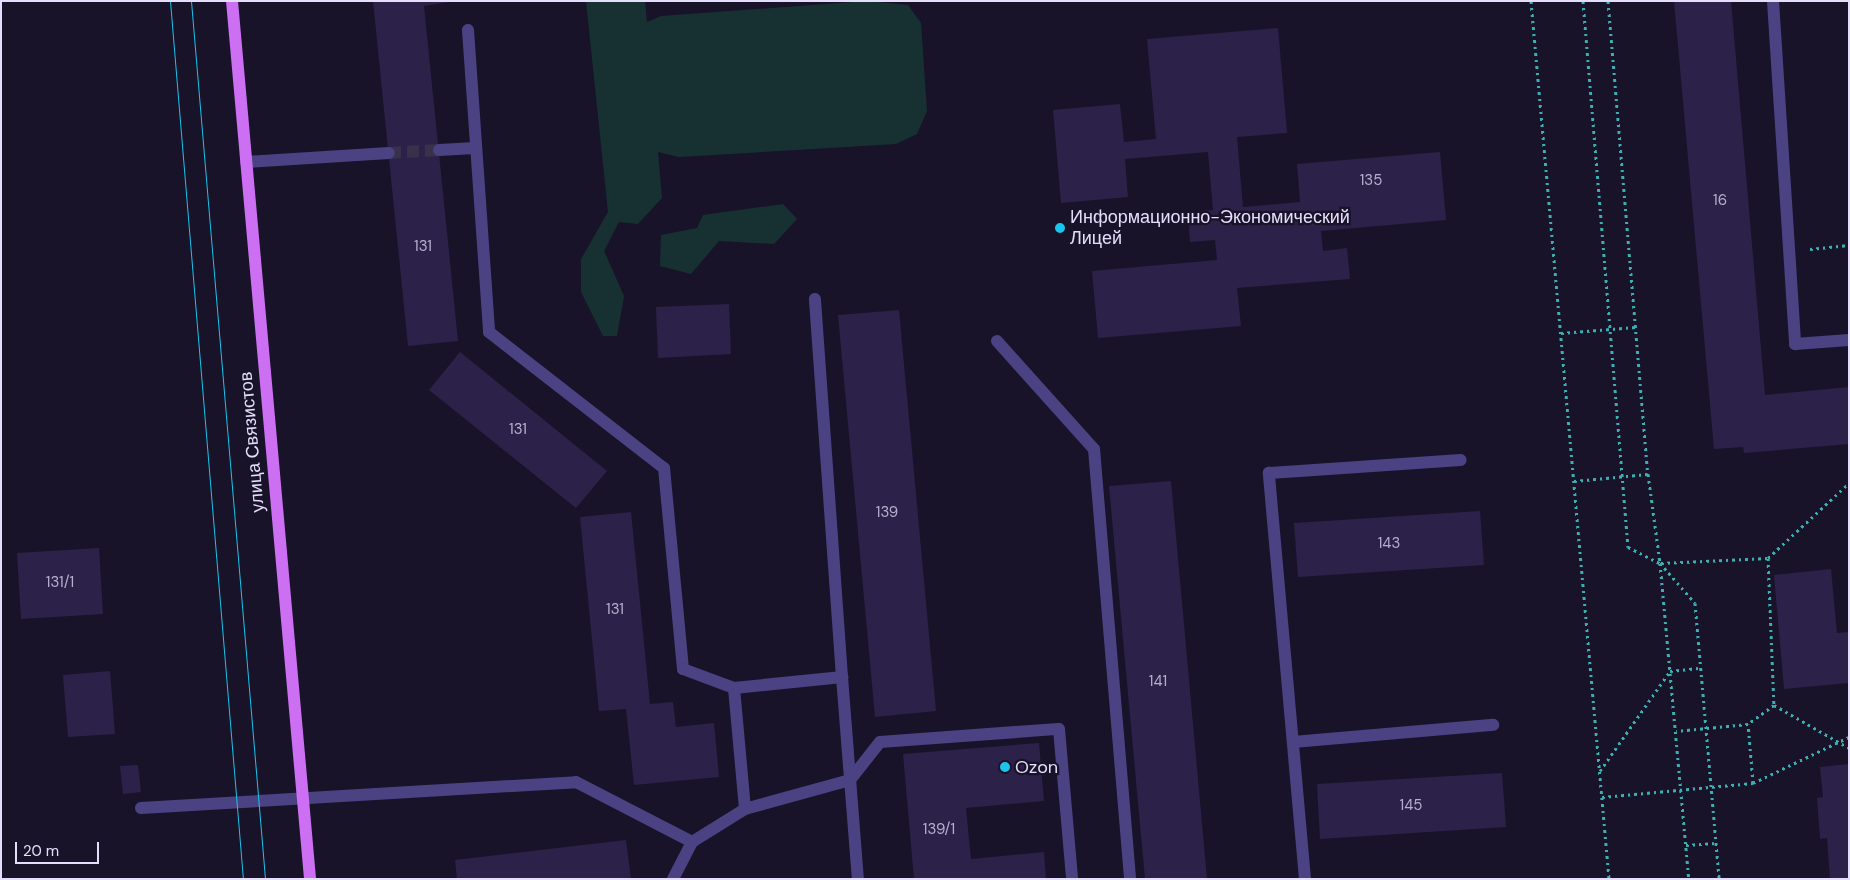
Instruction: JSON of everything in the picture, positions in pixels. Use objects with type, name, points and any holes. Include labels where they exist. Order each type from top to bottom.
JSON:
[{"type":"main road","name":"улица Связистов","points":[[232,1],[300,796],[310,879]]},
{"type":"lane","points":[[1773,1],[1796,344],[1849,340]]},
{"type":"lane","points":[[468,30],[489,332],[664,468],[683,668],[734,688],[842,677]]},
{"type":"lane","points":[[439,150],[475,148]]},
{"type":"lane","points":[[246,162],[388,153]]},
{"type":"lane","points":[[815,298],[858,879]]},
{"type":"lane","points":[[997,341],[1094,449],[1130,879]]},
{"type":"lane","points":[[1304,879],[1269,473],[1461,460]]},
{"type":"lane","points":[[734,688],[746,809]]},
{"type":"lane","points":[[1293,742],[1493,725]]},
{"type":"lane","points":[[673,879],[692,842],[746,809],[850,780],[880,742],[1059,729],[1072,879]]},
{"type":"lane","points":[[141,808],[300,796],[576,782],[692,842]]},
{"type":"path","points":[[1532,1],[1609,879]]},
{"type":"path","points":[[1583,1],[1628,547],[1660,563],[1695,603],[1719,879]]},
{"type":"path","points":[[1608,1],[1648,474],[1660,563],[1689,879]]},
{"type":"path","points":[[1789,251],[1849,245]]},
{"type":"path","points":[[1561,333],[1636,327]]},
{"type":"path","points":[[1574,480],[1648,474]]},
{"type":"path","points":[[1660,563],[1768,558],[1849,483]]},
{"type":"path","points":[[1768,558],[1774,705]]},
{"type":"path","points":[[1600,771],[1670,671],[1701,668]]},
{"type":"path","points":[[1676,731],[1748,724],[1774,705]]},
{"type":"path","points":[[1774,705],[1849,748]]},
{"type":"path","points":[[1748,724],[1753,783]]},
{"type":"path","points":[[1602,796],[1753,783],[1849,737]]},
{"type":"path","points":[[1686,845],[1716,843]]},
{"type":"green space","points":[[586,1],[645,1],[647,22],[661,16],[867,1],[908,5],[921,23],[927,111],[917,134],[896,144],[679,157],[658,152],[662,198],[638,224],[619,222],[604,251],[624,296],[617,336],[603,336],[581,292],[581,259],[608,212]]},
{"type":"green space","points":[[783,204],[797,219],[774,244],[719,241],[691,274],[660,266],[661,235],[697,228],[703,215]]},
{"type":"building","points":[[373,1],[456,1],[424,6],[458,341],[408,346]]},
{"type":"building","points":[[1674,1],[1731,1],[1765,395],[1849,387],[1849,444],[1744,453],[1743,447],[1714,449]]},
{"type":"building","points":[[1278,28],[1287,133],[1237,137],[1243,207],[1300,202],[1297,164],[1440,152],[1446,220],[1321,231],[1323,251],[1347,248],[1350,279],[1237,288],[1241,326],[1098,338],[1092,271],[1217,260],[1215,240],[1190,242],[1188,212],[1213,210],[1208,152],[1125,159],[1128,197],[1061,203],[1053,110],[1120,104],[1124,142],[1156,139],[1147,39]]},
{"type":"building","points":[[729,304],[731,354],[658,358],[656,307]]},
{"type":"building","points":[[899,310],[936,711],[875,717],[838,315]]},
{"type":"building","points":[[460,352],[607,471],[576,508],[429,390]]},
{"type":"building","points":[[1171,481],[1207,879],[1145,879],[1109,486]]},
{"type":"building","points":[[1480,511],[1484,565],[1298,577],[1294,523]]},
{"type":"building","points":[[631,512],[650,704],[673,702],[676,727],[714,723],[719,777],[634,785],[626,709],[599,711],[580,517]]},
{"type":"building","points":[[99,548],[103,614],[21,619],[17,553]]},
{"type":"building","points":[[1831,569],[1837,633],[1849,632],[1849,683],[1784,689],[1774,575]]},
{"type":"building","points":[[110,671],[115,734],[68,737],[63,675]]},
{"type":"building","points":[[1039,743],[1044,801],[966,808],[971,859],[1044,852],[1046,879],[914,879],[903,754]]},
{"type":"building","points":[[1849,764],[1849,879],[1830,879],[1827,838],[1820,839],[1817,798],[1823,797],[1820,767]]},
{"type":"building","points":[[138,765],[141,792],[123,794],[120,766]]},
{"type":"building","points":[[1502,773],[1506,827],[1320,839],[1317,784]]},
{"type":"building","points":[[626,840],[631,879],[457,879],[455,860]]},
{"type":"tunnel","points":[[389,153],[439,150]]},
{"type":"tram line","points":[[170,1],[243,879]]},
{"type":"tram line","points":[[191,1],[265,879]]},
{"type":"place","name":"Информационно-Экономический Лицей","points":[[1060,228]]},
{"type":"place","name":"Ozon","points":[[1005,767]]}]
